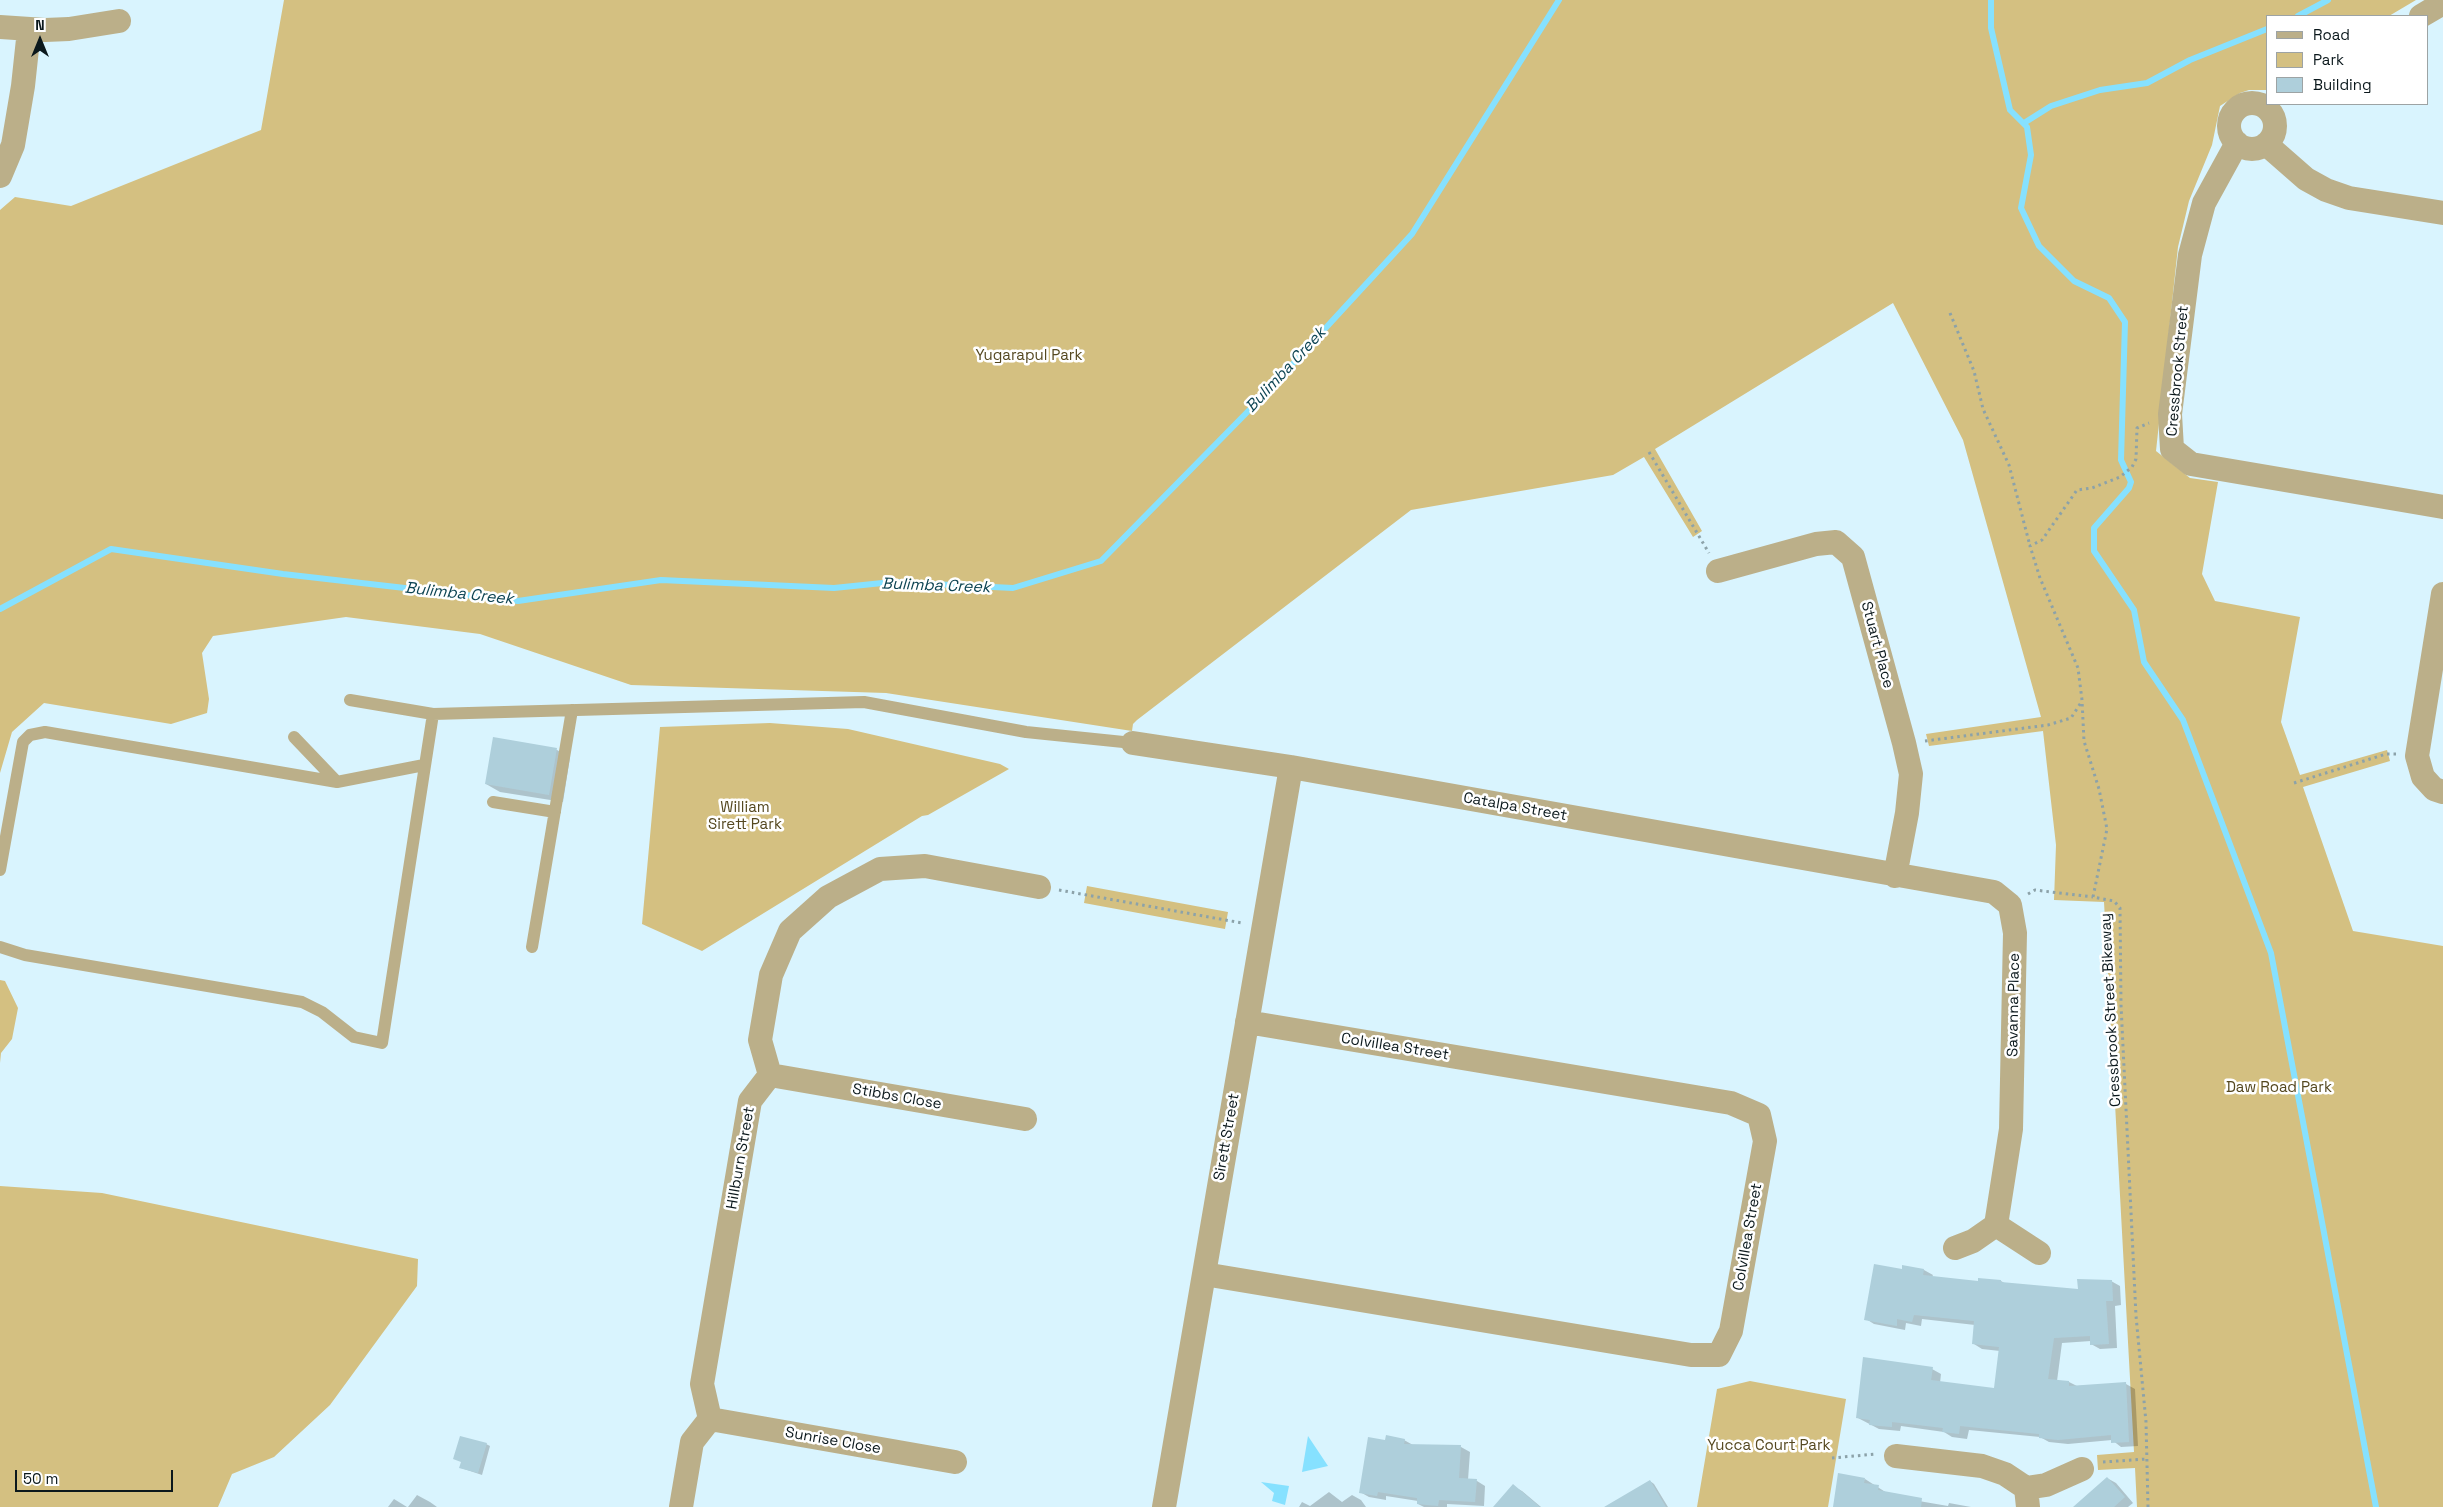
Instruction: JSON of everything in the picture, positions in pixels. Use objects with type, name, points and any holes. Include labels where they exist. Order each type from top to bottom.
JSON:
[{"type":"street","points":[[2423,15],[2443,3]]},
{"type":"street","points":[[0,26],[29,30],[70,29],[119,21]]},
{"type":"street","points":[[0,176],[13,145],[24,86],[29,30]]},
{"type":"street","points":[[2247,103],[2275,107],[2276,128],[2266,144],[2255,148],[2242,146],[2237,143],[2229,126],[2232,114],[2236,109],[2247,103]]},
{"type":"street","name":"Cressbrook Street","points":[[2237,143],[2204,203],[2190,255],[2170,414],[2172,449],[2191,464],[2443,507]]},
{"type":"street","points":[[2266,144],[2306,179],[2326,190],[2349,198],[2443,213]]},
{"type":"street","name":"Stuart Place","points":[[1718,571],[1816,544],[1836,542],[1853,557],[1904,743],[1910,774],[1907,813],[1895,876]]},
{"type":"street","points":[[2443,594],[2417,756],[2423,777],[2434,789],[2443,792]]},
{"type":"street","name":"Catalpa Street","points":[[1134,743],[1291,767],[1895,876]]},
{"type":"street","name":"Sirett Street","points":[[1164,1507],[1291,767]]},
{"type":"street","points":[[770,1075],[760,1040],[771,975],[790,931],[828,897],[880,869],[925,866],[1039,887]]},
{"type":"street","points":[[1895,876],[1994,892],[2010,905]]},
{"type":"street","name":"Savanna Place","points":[[1996,1225],[2011,1130],[2013,1091],[2015,933],[2010,905]]},
{"type":"street","name":"Colvillea Street","points":[[1204,1274],[1691,1356],[1719,1356],[1731,1331],[1765,1141],[1760,1116],[1731,1103],[1247,1022]]},
{"type":"street","name":"Stibbs Close","points":[[770,1075],[1025,1119]]},
{"type":"street","name":"Hillburn Street","points":[[710,1419],[702,1384],[748,1111],[750,1101],[770,1075]]},
{"type":"street","points":[[1955,1248],[1973,1241],[1996,1225],[2039,1253]]},
{"type":"street","points":[[682,1507],[692,1442],[710,1419]]},
{"type":"street","name":"Sunrise Close","points":[[710,1419],[955,1462]]},
{"type":"street","points":[[1896,1456],[1982,1466],[2005,1474],[2027,1498],[2046,1484],[2082,1469]]},
{"type":"lane","points":[[350,700],[432,714],[864,702],[1026,732],[1134,743]]},
{"type":"lane","points":[[532,947],[572,710]]},
{"type":"lane","points":[[0,947],[25,955],[302,1002],[322,1012],[354,1037],[382,1043],[432,714]]},
{"type":"lane","points":[[0,870],[23,742],[30,735],[45,732],[337,782],[424,765]]},
{"type":"lane","points":[[294,737],[337,782]]},
{"type":"lane","points":[[493,802],[555,812]]},
{"type":"path","name":"Cressbrook Street Bikeway","points":[[1950,313],[1974,371],[1983,409],[2009,465],[2040,578],[2078,668],[2084,741],[2099,789],[2107,829],[2093,897],[2114,901],[2120,908],[2121,1004],[2136,1316],[2146,1422],[2148,1507]]},
{"type":"path","points":[[2030,546],[2042,540],[2078,490],[2092,488],[2120,478],[2132,467],[2136,459],[2137,428],[2170,414]]},
{"type":"path","points":[[1649,452],[1718,571]]},
{"type":"path","points":[[1904,743],[2048,725],[2071,718],[2082,700]]},
{"type":"path","points":[[2294,783],[2386,754],[2417,756]]},
{"type":"path","points":[[1039,887],[1236,921],[1263,930]]},
{"type":"path","points":[[2010,905],[2036,890],[2093,897]]},
{"type":"path","points":[[1832,1458],[1884,1453],[1896,1456]]},
{"type":"path","points":[[2082,1469],[2092,1463],[2147,1459]]},
{"type":"green space","name":"Yugarapul Park","points":[[284,0],[2416,0],[2391,15],[2266,15],[2266,90],[2249,90],[2240,93],[2220,106],[2212,145],[2189,201],[2178,247],[2156,451],[2190,478],[2218,482],[2202,574],[2215,601],[2300,617],[2281,722],[2300,775],[2387,750],[2390,761],[2303,787],[2353,931],[2443,946],[2443,1507],[2137,1507],[2135,1468],[2098,1470],[2097,1455],[2134,1452],[2104,902],[2054,900],[2056,845],[2043,731],[1929,746],[1926,734],[2041,717],[1963,440],[1893,303],[1655,449],[1702,531],[1693,537],[1644,457],[1613,475],[1411,510],[1137,720],[1133,724],[1132,731],[886,693],[631,685],[480,634],[346,617],[213,636],[202,653],[209,699],[207,713],[171,724],[44,703],[12,732],[0,773],[0,210],[15,197],[71,206],[261,130]]},
{"type":"green space","name":"William Sirett Park","points":[[770,723],[848,729],[1000,764],[1009,769],[928,815],[922,816],[702,951],[642,924],[660,727]]},
{"type":"green space","points":[[1087,886],[1228,912],[1225,929],[1084,903]]},
{"type":"green space","points":[[0,980],[5,981],[18,1008],[12,1039],[1,1053],[0,1063]]},
{"type":"green space","points":[[0,1186],[102,1193],[418,1259],[417,1286],[330,1405],[274,1457],[232,1474],[218,1507],[0,1507]]},
{"type":"green space","name":"Yucca Court Park","points":[[1750,1381],[1846,1399],[1828,1507],[1697,1507],[1717,1389]]},
{"type":"water","points":[[1308,1436],[1328,1466],[1302,1472]]},
{"type":"water","points":[[1261,1482],[1289,1486],[1285,1505],[1272,1501],[1274,1493]]},
{"type":"building","points":[[493,737],[557,748],[549,795],[485,784]]},
{"type":"building","points":[[1874,1264],[1902,1269],[1902,1265],[1924,1269],[1923,1275],[1978,1281],[1978,1278],[2001,1280],[2001,1282],[2078,1289],[2077,1279],[2112,1280],[2113,1301],[2106,1301],[2109,1344],[2090,1345],[2090,1336],[2054,1338],[2048,1379],[2069,1381],[2069,1386],[2126,1382],[2129,1442],[2111,1443],[2111,1435],[2058,1440],[2039,1438],[2039,1434],[1960,1426],[1959,1434],[1942,1432],[1943,1428],[1892,1422],[1892,1427],[1869,1425],[1870,1420],[1856,1418],[1863,1357],[1933,1367],[1931,1380],[1994,1388],[1999,1347],[1972,1344],[1974,1321],[1914,1315],[1912,1322],[1897,1319],[1897,1326],[1864,1320]]},
{"type":"building","points":[[1386,1435],[1405,1439],[1404,1444],[1461,1445],[1459,1478],[1477,1479],[1475,1502],[1439,1500],[1438,1506],[1417,1504],[1417,1498],[1378,1492],[1377,1496],[1359,1493],[1368,1437],[1385,1440]]},
{"type":"building","points":[[460,1436],[487,1443],[478,1473],[459,1468],[461,1462],[453,1459]]},
{"type":"building","points":[[1838,1473],[1865,1478],[1864,1483],[1879,1485],[1878,1490],[1922,1498],[1921,1507],[1833,1507]]},
{"type":"building","points":[[2107,1477],[2125,1497],[2114,1507],[2073,1507]]},
{"type":"building","points":[[1650,1480],[1666,1507],[1604,1507]]},
{"type":"building","points":[[1513,1484],[1540,1507],[1493,1507]]},
{"type":"waterway","name":"Bulimba Creek","points":[[0,609],[111,549],[283,574],[518,601],[661,580],[834,588],[892,582],[1013,588],[1101,561],[1265,394],[1412,234],[1559,0]]},
{"type":"waterway","points":[[1991,0],[1991,28],[2010,110],[2027,127],[2031,155],[2021,208],[2039,246],[2074,281],[2109,298],[2125,322],[2121,460],[2131,482],[2129,488],[2094,528],[2094,551],[2134,610],[2144,662],[2183,720],[2271,953],[2376,1507]]},
{"type":"waterway","points":[[2300,15],[2328,0]]},
{"type":"waterway","points":[[2024,123],[2051,106],[2100,90],[2147,83],[2190,60],[2266,29]]},
{"type":"park label","name":"Daw Road Park","points":[[2279,1088]]}]
